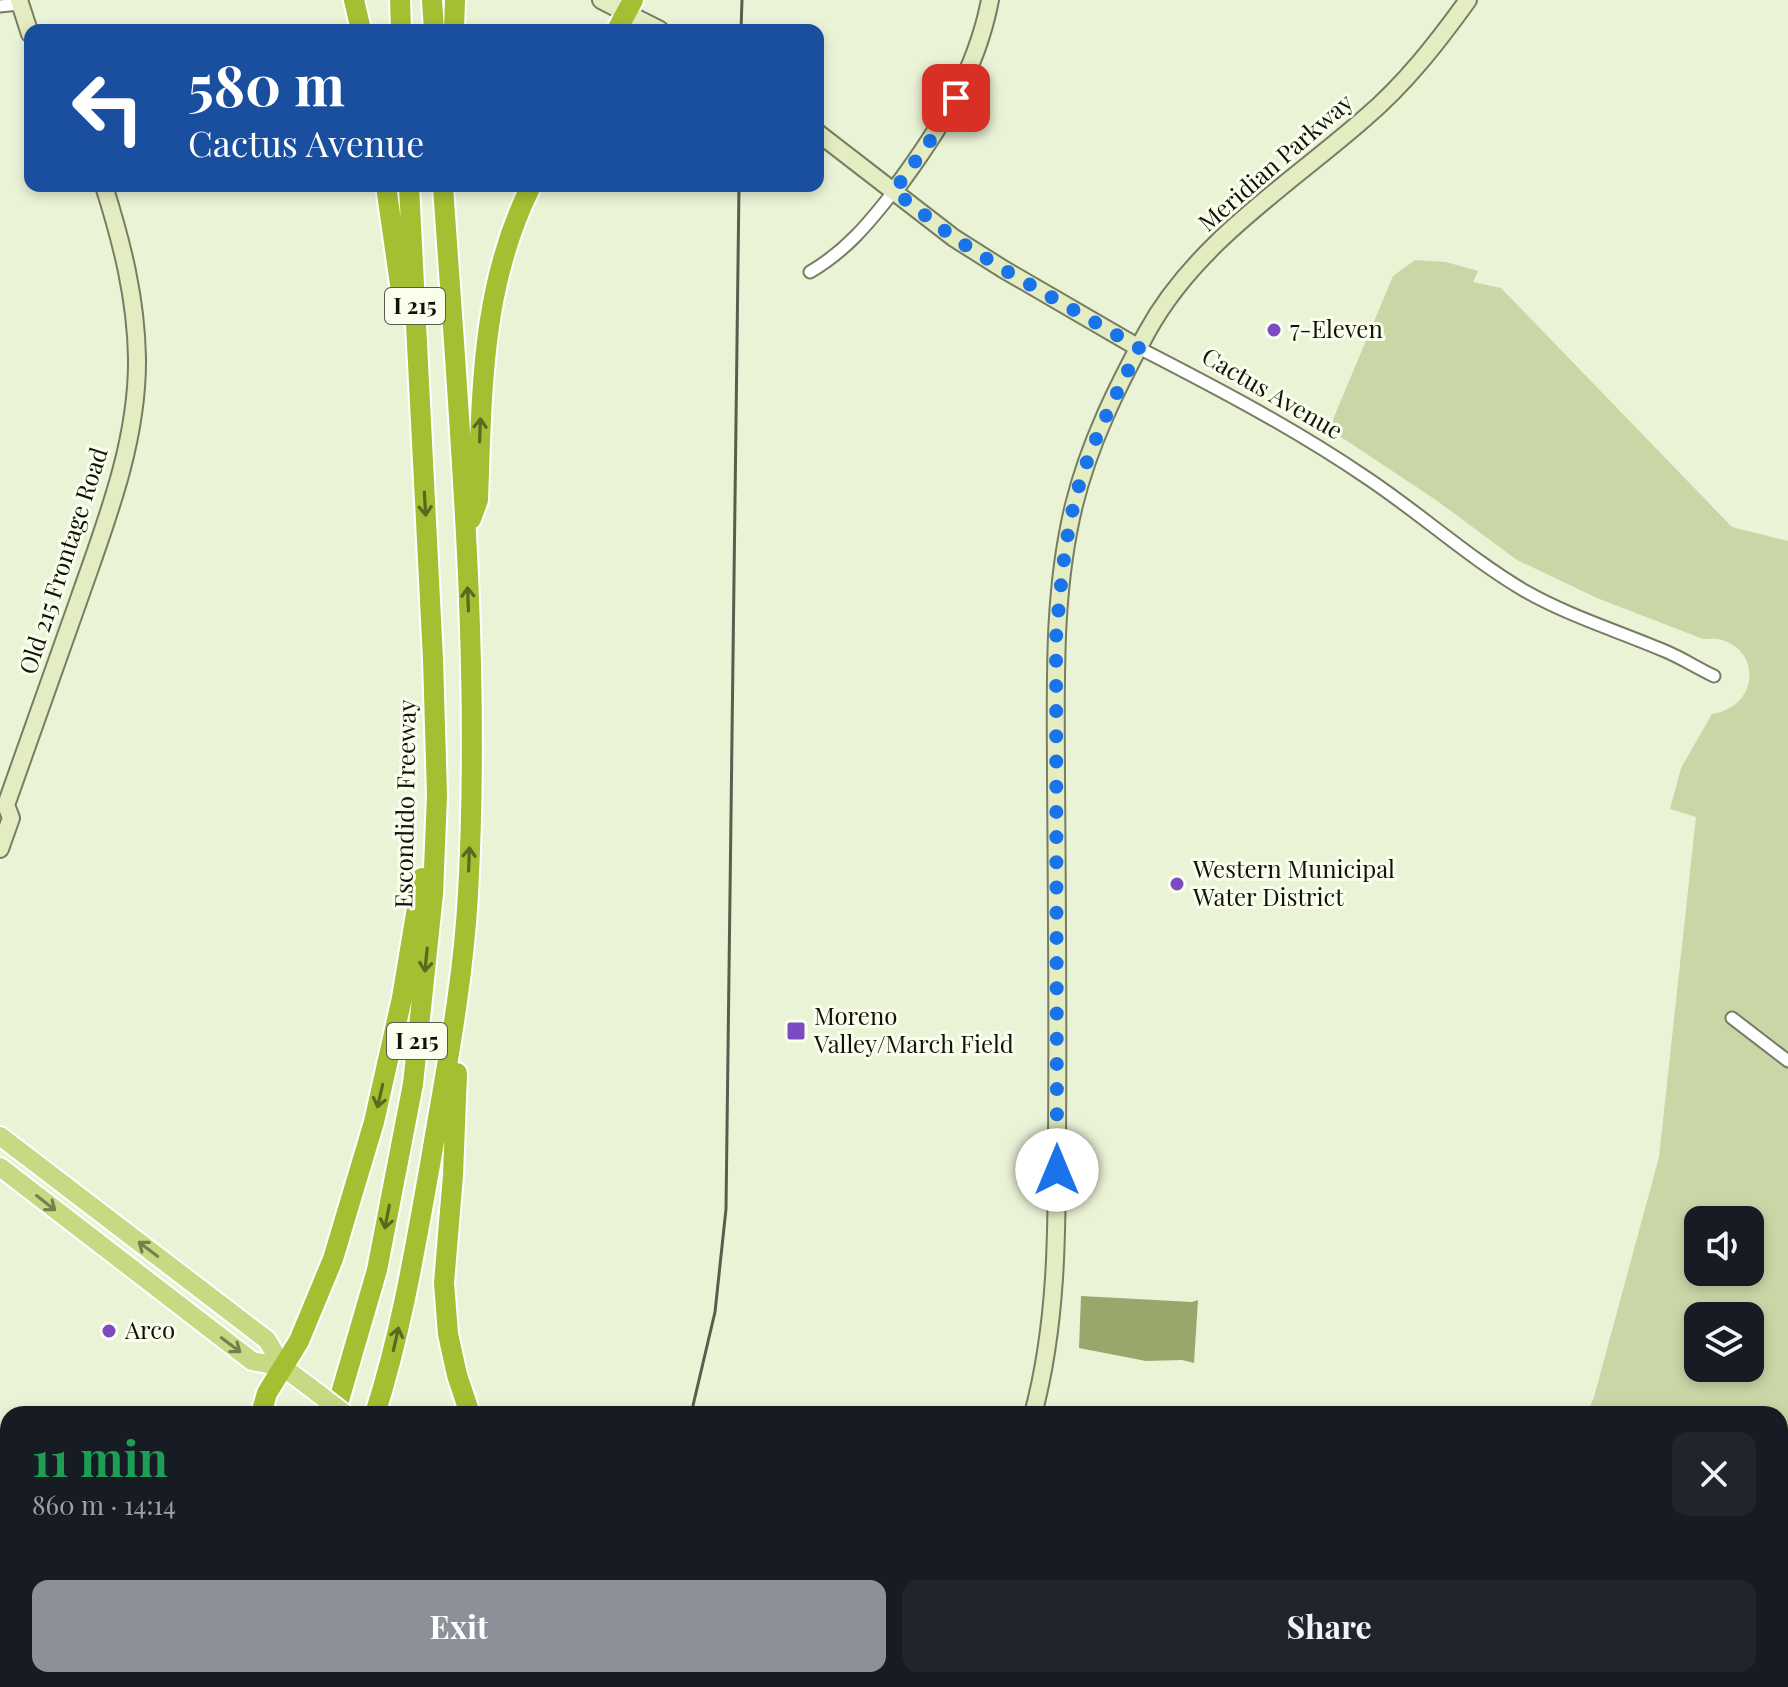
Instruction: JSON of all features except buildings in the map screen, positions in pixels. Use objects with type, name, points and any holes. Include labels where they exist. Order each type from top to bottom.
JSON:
[{"type":"highway","points":[[354,0],[360,24]]},
{"type":"highway","points":[[400,0],[401,24]]},
{"type":"highway","points":[[432,0],[434,24]]},
{"type":"highway","points":[[454,24],[455,0]]},
{"type":"highway","points":[[387,192],[420,426]]},
{"type":"highway","name":"Escondido Freeway","points":[[337,1406],[377,1270],[413,1084],[433,894],[437,795],[433,659],[409,192]]},
{"type":"highway","name":"I 215","points":[[378,1406],[410,1278],[460,993],[468,896],[473,764],[466,534],[443,192]]},
{"type":"highway","points":[[449,272],[450,192]]},
{"type":"highway","points":[[466,534],[478,500],[484,351],[490,315],[504,256],[529,192]]},
{"type":"highway","points":[[263,1406],[267,1393],[299,1341],[333,1259],[374,1122],[402,998],[422,883],[433,659]]},
{"type":"highway","points":[[460,993],[453,1175],[444,1283],[448,1334],[467,1406]]},
{"type":"highway","points":[[382,1406],[385,1384]]},
{"type":"main road","points":[[601,0],[647,24]]},
{"type":"main road","points":[[894,191],[940,127],[962,87],[978,49],[990,0]]},
{"type":"main road","name":"Meridian Parkway","points":[[1035,1406],[1047,1349],[1053,1297],[1057,1194],[1056,638],[1067,537],[1083,475],[1103,421],[1148,329],[1168,301],[1221,238],[1366,118],[1400,85],[1468,0]]},
{"type":"main road","points":[[19,2],[27,24]]},
{"type":"main road","name":"Cactus Avenue","points":[[824,138],[954,238],[1139,348]]},
{"type":"main road","name":"Old 215 Frontage Road","points":[[0,849],[11,818],[3,807],[104,527],[127,451],[137,361],[135,321],[130,279],[106,192]]},
{"type":"main road","points":[[0,1136],[267,1340],[283,1367],[335,1406]]},
{"type":"main road","points":[[0,1167],[252,1361],[283,1367]]},
{"type":"street","points":[[0,6],[19,2]]},
{"type":"street","points":[[810,272],[841,252],[859,235],[894,191]]},
{"type":"street","name":"Cactus Avenue","points":[[1139,348],[1224,393],[1363,475],[1497,574],[1530,593],[1571,614],[1667,652],[1714,676]]},
{"type":"street","points":[[1732,1018],[1788,1061]]},
{"type":"shaded area","points":[[1415,260],[1446,262],[1478,271],[1473,282],[1501,288],[1732,527],[1788,541],[1788,1406],[1590,1406],[1659,1157],[1696,817],[1670,809],[1681,768],[1712,714],[1739,701],[1746,691],[1749,667],[1735,646],[1722,640],[1703,639],[1597,598],[1517,560],[1436,500],[1329,429],[1393,276]]},
{"type":"shaded area","points":[[1081,1296],[1198,1300],[1194,1363],[1182,1360],[1146,1361],[1079,1348]]},
{"type":"railway","points":[[741,24],[742,0]]},
{"type":"railway","points":[[693,1406],[715,1312],[726,1209],[739,192]]},
{"type":"place","name":"7-Eleven","points":[[1274,330]]},
{"type":"place","name":"Western Municipal Water District","points":[[1177,884]]},
{"type":"place","name":"Moreno Valley/March Field","points":[[796,1031]]},
{"type":"place","name":"Arco","points":[[109,1331]]},
{"type":"route","points":[[956,98],[940,127],[894,191],[954,238],[1139,348],[1103,421],[1083,475],[1067,537],[1060,591],[1056,638],[1057,1170]]}]
